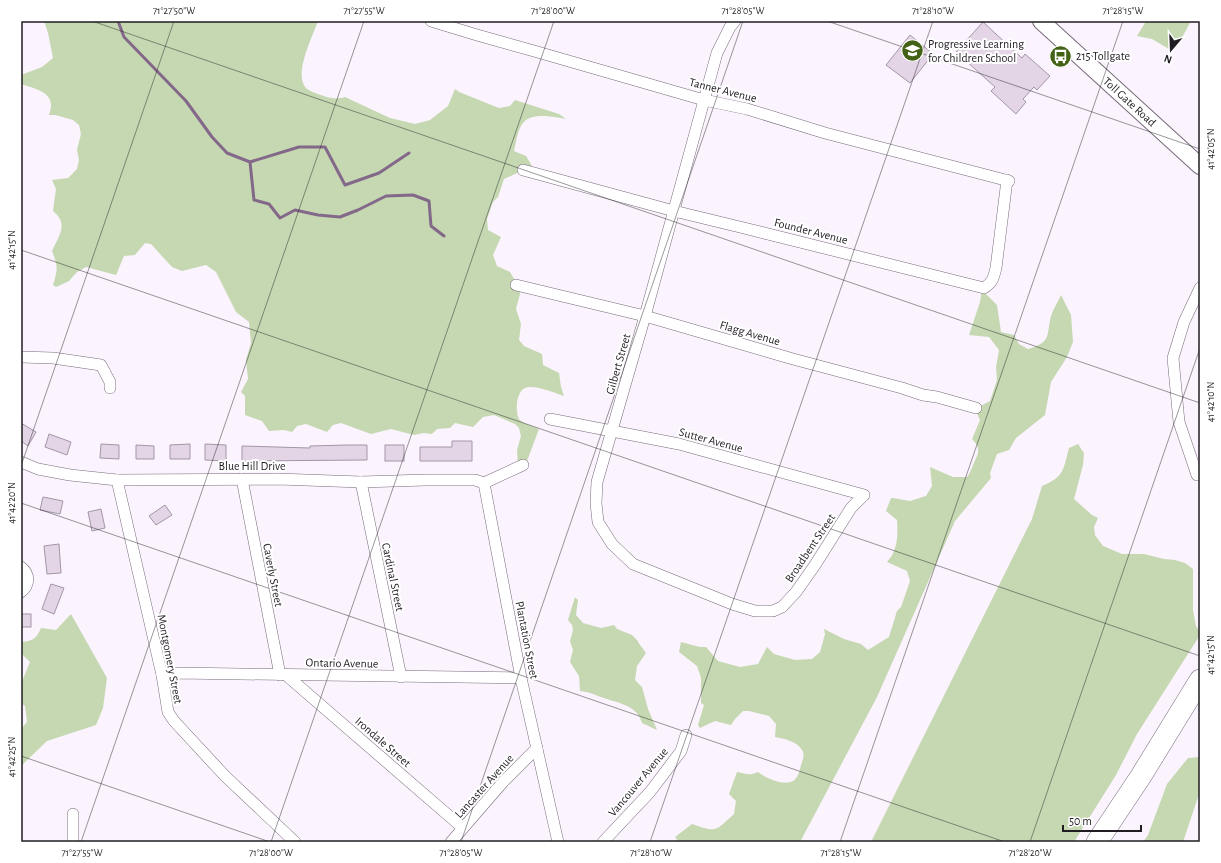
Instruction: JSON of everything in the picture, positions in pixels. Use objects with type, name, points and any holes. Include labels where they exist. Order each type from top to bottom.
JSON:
[{"type":"highway","points":[[1097,842],[1200,680]]},
{"type":"main road","name":"Toll Gate Road","points":[[1042,21],[1200,166]]},
{"type":"street","name":"Tanner Avenue","points":[[432,21],[704,100],[746,109],[825,133],[1008,181]]},
{"type":"street","name":"Gilbert Street","points":[[735,21],[730,27],[717,53],[645,316],[597,482],[596,503],[598,522],[612,544],[633,564],[732,604],[755,611],[773,611]]},
{"type":"street","name":"Founder Avenue","points":[[523,170],[674,211],[984,288],[993,280],[996,268],[1008,181]]},
{"type":"street","name":"Flagg Avenue","points":[[516,285],[645,316],[793,359],[976,408]]},
{"type":"street","points":[[1197,475],[1179,422],[1173,358],[1184,322],[1200,288]]},
{"type":"street","points":[[21,357],[53,358],[102,365],[110,382],[110,388]]},
{"type":"street","name":"Sutter Avenue","points":[[550,419],[679,444],[864,495]]},
{"type":"street","name":"Blue Hill Drive","points":[[21,462],[38,469],[70,475],[118,480],[278,479],[360,482],[475,480],[484,483]]},
{"type":"street","points":[[484,483],[523,465]]},
{"type":"street","name":"Caverly Street","points":[[242,479],[283,675]]},
{"type":"street","name":"Montgomery Street","points":[[118,480],[162,675],[168,712],[174,721],[225,776],[288,840]]},
{"type":"street","name":"Cardinal Street","points":[[360,482],[401,677]]},
{"type":"street","name":"Plantation Street","points":[[484,483],[521,678],[558,842]]},
{"type":"street","name":"Broadbent Street","points":[[773,611],[782,607],[796,592],[820,558],[851,508],[864,495]]},
{"type":"street","points":[[21,567],[27,574],[28,580],[27,586],[21,592]]},
{"type":"street","name":"Ontario Avenue","points":[[162,675],[178,673],[521,678]]},
{"type":"street","name":"Irondale Street","points":[[283,675],[463,828]]},
{"type":"street","name":"Vancouver Avenue","points":[[603,842],[650,792],[681,751],[686,735]]},
{"type":"street","name":"Lancaster Avenue","points":[[451,842],[503,782],[537,748]]},
{"type":"street","points":[[73,814],[73,842]]},
{"type":"green space","points":[[44,21],[318,21],[305,56],[302,75],[303,83],[307,89],[325,97],[345,97],[390,118],[415,124],[430,120],[448,106],[455,89],[499,108],[510,106],[515,100],[559,114],[566,119],[542,116],[535,117],[525,121],[521,126],[518,132],[514,151],[526,156],[532,166],[504,179],[498,197],[493,202],[487,219],[488,230],[501,237],[493,255],[497,266],[510,272],[516,282],[522,286],[516,309],[521,324],[519,340],[524,346],[542,354],[543,365],[559,373],[564,396],[533,387],[522,390],[517,402],[519,419],[526,424],[539,429],[527,461],[518,466],[517,450],[521,436],[519,428],[515,424],[494,415],[483,417],[473,427],[455,423],[450,428],[437,429],[432,434],[424,433],[414,435],[391,429],[371,434],[341,423],[333,425],[327,432],[306,424],[297,426],[292,432],[284,430],[269,431],[262,421],[245,415],[245,396],[241,392],[248,379],[246,360],[251,343],[249,322],[236,312],[216,272],[206,265],[182,271],[172,267],[151,244],[145,243],[135,255],[124,256],[116,275],[86,267],[77,272],[69,281],[56,287],[53,285],[57,268],[52,251],[60,235],[62,225],[61,220],[53,211],[56,189],[52,180],[68,178],[77,169],[79,160],[77,150],[81,134],[79,125],[73,120],[55,115],[49,115],[51,106],[48,96],[40,91],[21,84],[21,75],[42,67],[53,58]]},
{"type":"green space","points":[[1144,21],[1191,21],[1178,45],[1169,49],[1152,39],[1137,36],[1145,23]]},
{"type":"green space","points":[[982,290],[997,305],[1001,332],[1014,335],[1019,344],[1028,349],[1045,341],[1052,313],[1061,295],[1071,315],[1073,342],[1067,357],[1051,382],[1045,415],[1016,438],[1009,450],[997,454],[990,473],[991,478],[955,521],[877,697],[800,842],[679,842],[675,837],[692,824],[707,829],[716,829],[734,814],[736,801],[729,794],[737,772],[750,774],[758,772],[765,777],[784,783],[793,781],[797,776],[804,755],[797,744],[775,737],[776,724],[769,716],[743,711],[731,725],[715,721],[700,728],[698,725],[704,705],[701,703],[701,678],[697,666],[679,652],[681,642],[706,647],[718,661],[740,667],[758,664],[767,647],[774,654],[795,660],[812,659],[820,652],[825,634],[824,629],[844,639],[861,644],[868,650],[889,637],[897,611],[901,607],[910,581],[907,571],[887,562],[895,547],[897,537],[897,520],[886,511],[891,498],[910,501],[926,496],[932,486],[930,467],[953,477],[967,477],[978,455],[977,446],[972,439],[980,420],[975,409],[990,401],[997,380],[996,367],[999,350],[989,337],[969,335],[980,302]]},
{"type":"green space","points":[[1078,444],[1084,453],[1083,465],[1074,499],[1092,515],[1098,518],[1094,527],[1095,535],[1103,546],[1122,554],[1144,554],[1175,560],[1185,563],[1193,569],[1193,610],[1196,626],[1200,632],[1200,635],[1137,734],[1116,775],[1074,842],[871,842],[1032,519],[1042,486],[1055,479],[1062,472],[1069,448]]},
{"type":"green space","points":[[575,597],[578,600],[576,615],[583,623],[601,628],[614,625],[617,629],[632,635],[646,653],[637,666],[635,680],[642,687],[648,709],[657,730],[642,723],[636,712],[631,708],[591,693],[580,691],[579,676],[570,662],[573,650],[570,641],[573,630],[572,625],[568,620]]},
{"type":"green space","points":[[71,614],[107,678],[103,708],[96,725],[47,741],[22,765],[21,729],[27,722],[25,706],[21,703],[21,684],[30,662],[21,653],[21,642],[34,639],[41,628],[56,630]]},
{"type":"green space","points":[[1200,757],[1200,791],[1183,842],[1143,842],[1148,835],[1167,784],[1188,758]]},
{"type":"building","points":[[983,22],[1022,58],[1025,54],[1050,76],[1037,90],[1034,87],[1023,99],[1026,102],[1016,114],[991,91],[995,87],[956,52]]},
{"type":"building","points":[[910,35],[933,54],[910,83],[886,65]]},
{"type":"building","points":[[21,423],[36,432],[28,446],[21,441]]},
{"type":"building","points":[[49,434],[71,442],[67,455],[45,447]]},
{"type":"building","points":[[452,441],[472,441],[472,461],[420,461],[420,447],[452,447]]},
{"type":"building","points":[[101,444],[119,445],[119,459],[100,458]]},
{"type":"building","points":[[190,444],[190,459],[170,459],[170,445]]},
{"type":"building","points":[[205,444],[226,445],[226,461],[205,460]]},
{"type":"building","points":[[136,445],[154,446],[154,459],[136,459]]},
{"type":"building","points":[[367,445],[367,460],[242,461],[242,446],[310,448],[310,446]]},
{"type":"building","points":[[385,445],[404,445],[404,461],[385,461]]},
{"type":"building","points":[[43,497],[63,501],[60,514],[40,510]]},
{"type":"building","points":[[165,505],[172,515],[156,525],[149,516]]},
{"type":"building","points":[[101,509],[105,528],[92,531],[88,512]]},
{"type":"building","points":[[59,544],[61,573],[47,574],[44,546]]},
{"type":"building","points":[[51,584],[64,588],[54,614],[42,609]]},
{"type":"building","points":[[21,614],[31,614],[31,627],[21,627]]},
{"type":"waterway","points":[[118,21],[124,37],[186,101],[212,137],[227,153],[250,162],[299,147],[325,147],[345,185],[379,173],[409,153]]},
{"type":"waterway","points":[[250,162],[254,200],[269,204],[280,218],[295,210],[318,215],[340,217],[386,196],[413,195],[429,201],[431,226],[444,236]]},
{"type":"place","name":"Progressive Learning for Children School","points":[[913,51]]},
{"type":"place","name":"215 Tollgate","points":[[1061,56]]}]
